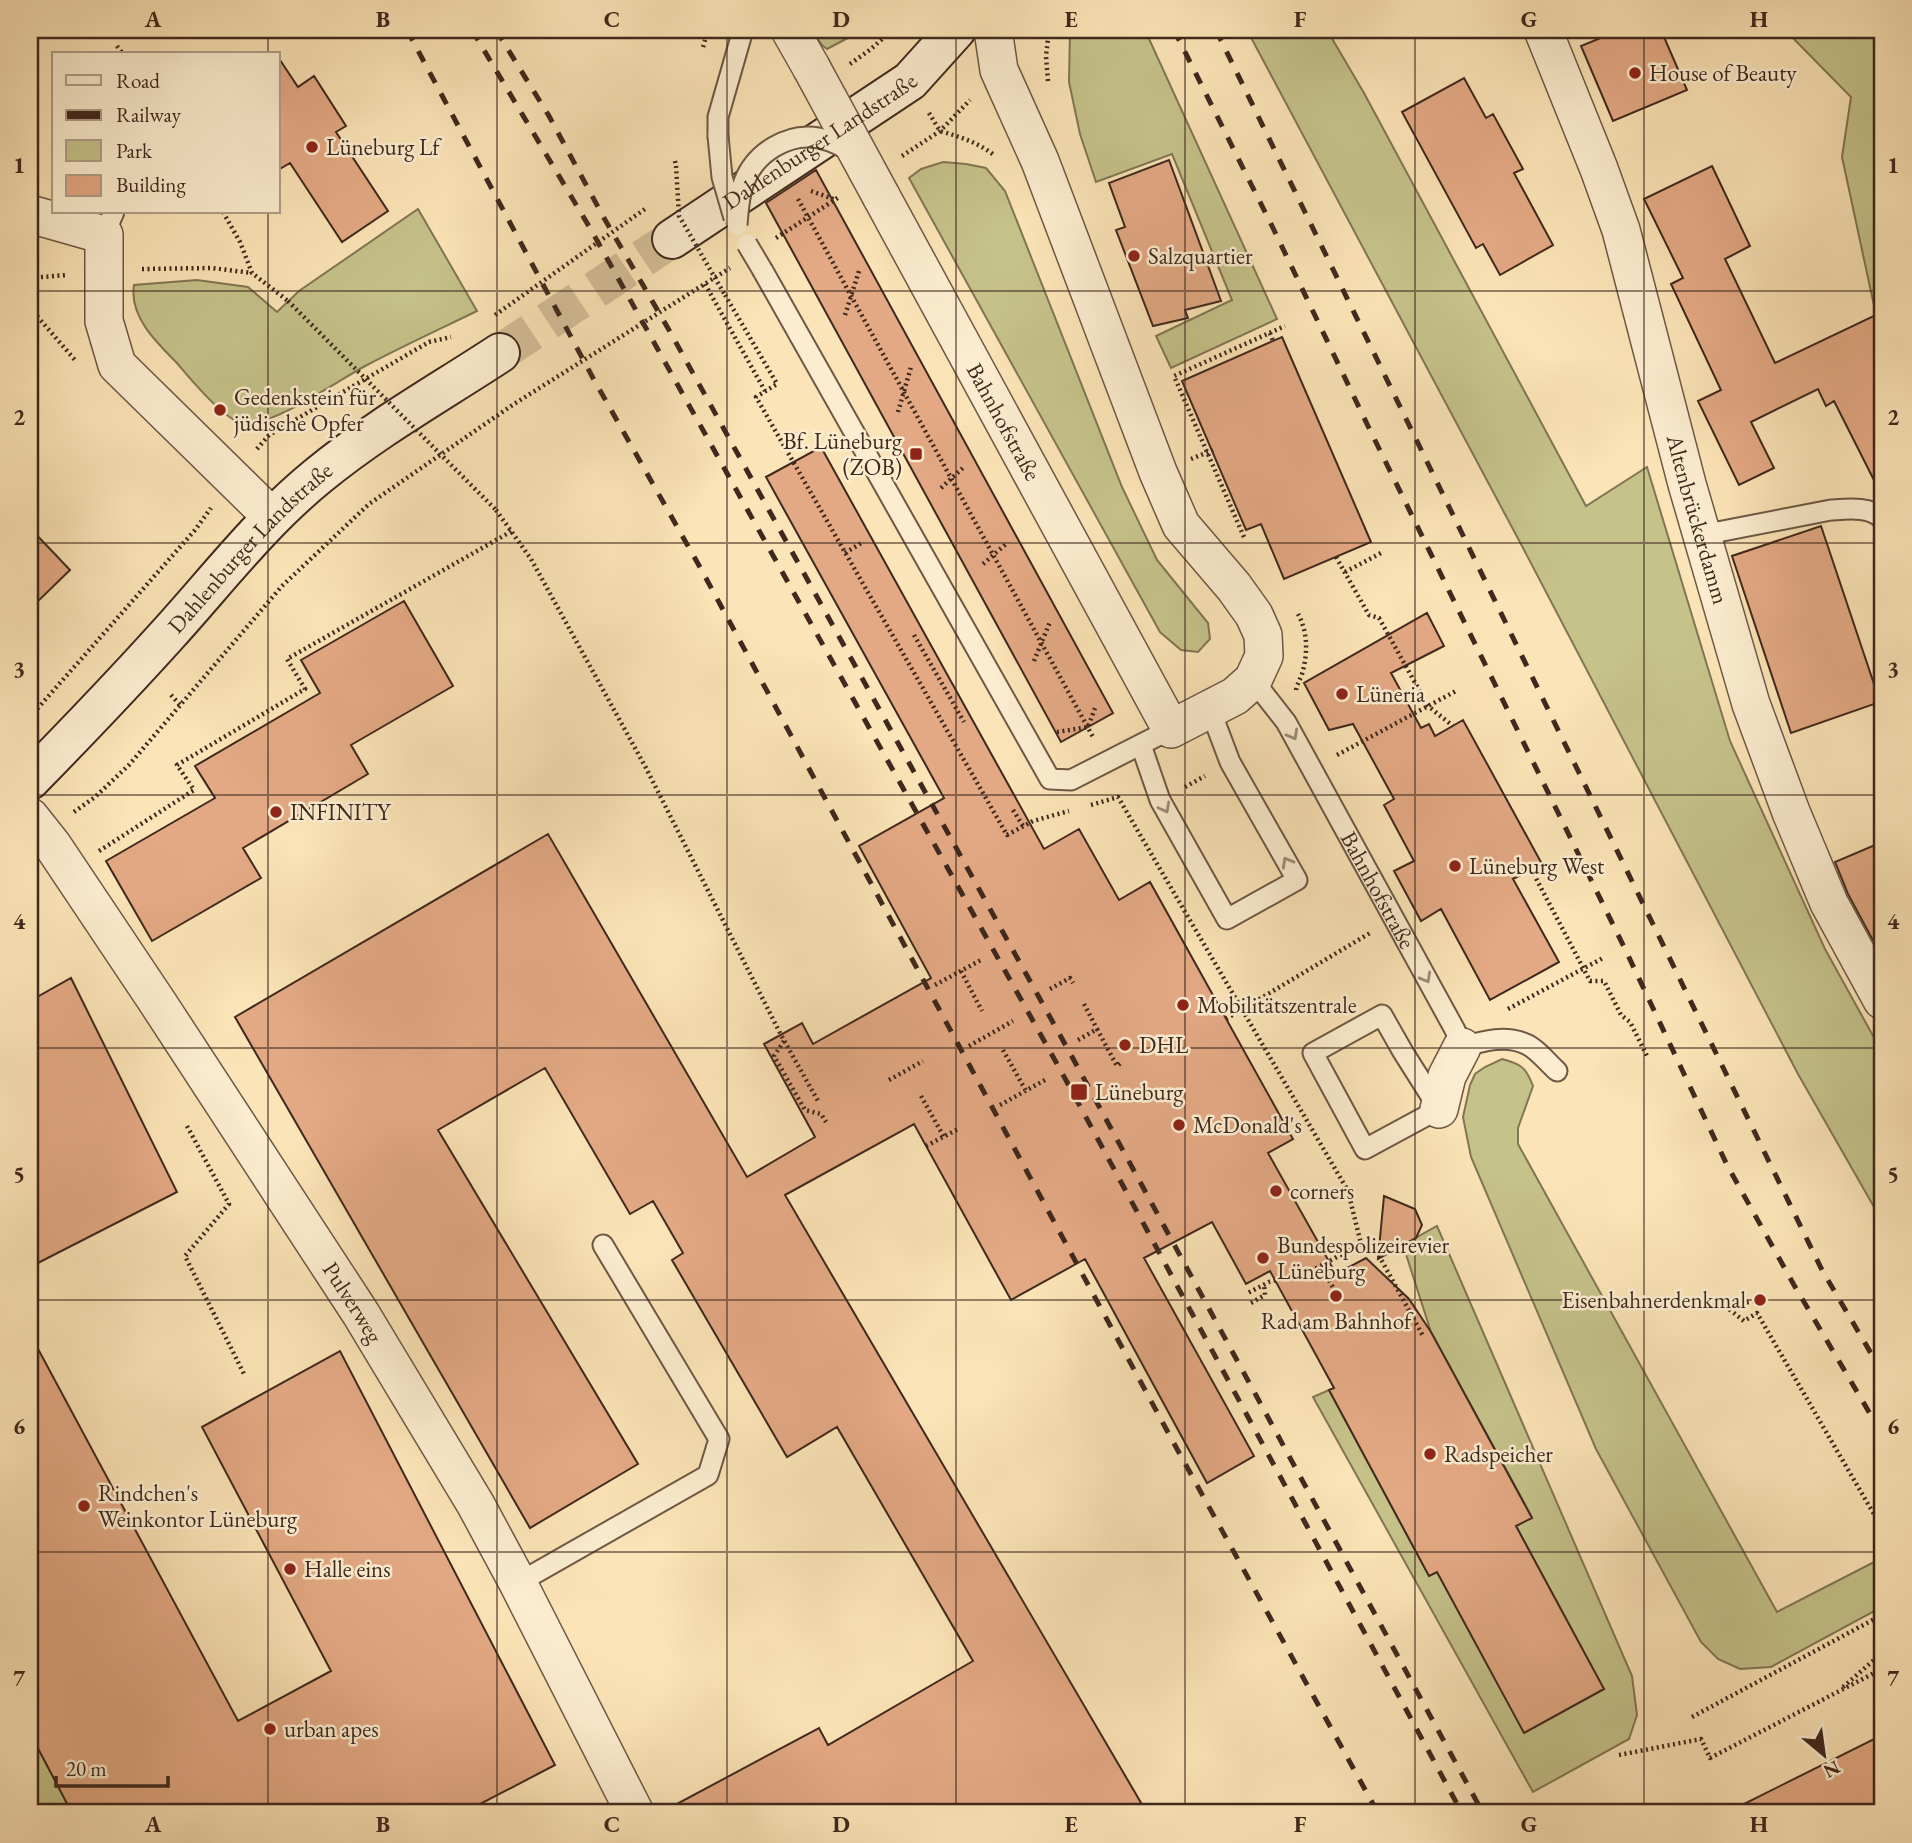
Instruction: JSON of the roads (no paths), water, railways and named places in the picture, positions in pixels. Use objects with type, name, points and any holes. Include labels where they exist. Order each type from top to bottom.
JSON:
[{"type":"main road","name":"Dahlenburger Landstraße","points":[[672,239],[909,81],[956,30]]},
{"type":"main road","name":"Dahlenburger Landstraße","points":[[30,780],[159,644],[272,517],[318,475],[372,435],[500,354]]},
{"type":"street","name":"Bahnhofstraße","points":[[790,30],[811,67],[878,159],[881,196],[1156,737]]},
{"type":"street","points":[[993,30],[999,70],[1040,161],[1148,446],[1181,525],[1234,587],[1254,615],[1264,635],[1264,656],[1253,680],[1235,696],[1156,737]]},
{"type":"street","name":"Altenbrückerdamm","points":[[1543,30],[1599,169],[1620,230],[1702,535],[1751,704],[1791,812],[1829,903],[1882,1000]]},
{"type":"street","points":[[30,214],[109,224],[104,321],[117,365],[272,517]]},
{"type":"street","name":"Pulverweg","points":[[37,825],[158,1003],[361,1314],[476,1505],[635,1813]]},
{"type":"street","points":[[1439,1110],[1447,1076],[1462,1047]]},
{"type":"lane","points":[[743,30],[718,117],[722,177],[737,225],[1050,779],[1072,780],[1156,737],[1160,800],[1227,919],[1297,880],[1230,762],[1210,709]]},
{"type":"lane","points":[[737,225],[744,181],[755,163],[770,149],[793,139],[817,137],[878,159]]},
{"type":"lane","points":[[1702,535],[1852,508],[1877,513],[1882,519]]},
{"type":"lane","name":"Bahnhofstraße","points":[[1253,680],[1290,730],[1462,1047]]},
{"type":"lane","points":[[1382,1015],[1439,1110],[1365,1149],[1313,1053],[1382,1015]]},
{"type":"lane","points":[[1462,1047],[1483,1040],[1503,1039],[1528,1045],[1557,1071]]},
{"type":"lane","points":[[518,1583],[708,1475],[719,1439],[603,1245]]},
{"type":"tunnel","points":[[500,353],[672,239]]},
{"type":"railway","points":[[407,30],[593,378],[701,569],[1177,1449],[1378,1813]]},
{"type":"railway","points":[[472,30],[590,228],[1061,1071],[1462,1813]]},
{"type":"railway","points":[[496,30],[549,116],[1076,1064],[1483,1813]]},
{"type":"railway","points":[[1174,30],[1626,951],[1727,1165],[1882,1434]]},
{"type":"railway","points":[[1216,30],[1822,1270],[1882,1372]]},
{"type":"place","name":"House of Beauty","points":[[1635,73]]},
{"type":"place","name":"Lüneburg Lf","points":[[312,147]]},
{"type":"place","name":"Salzquartier","points":[[1134,256]]},
{"type":"place","name":"Gedenkstein für jüdische Opfer","points":[[220,410]]},
{"type":"place","name":"Bf. Lüneburg (ZOB)","points":[[916,454]]},
{"type":"place","name":"Lüneria","points":[[1342,694]]},
{"type":"place","name":"INFINITY","points":[[276,812]]},
{"type":"place","name":"Lüneburg West","points":[[1455,866]]},
{"type":"place","name":"Mobilitätszentrale","points":[[1183,1005]]},
{"type":"place","name":"DHL","points":[[1125,1045]]},
{"type":"place","name":"Lüneburg","points":[[1079,1092]]},
{"type":"place","name":"McDonald's","points":[[1179,1125]]},
{"type":"place","name":"corners","points":[[1276,1191]]},
{"type":"place","name":"Bundespolizeirevier Lüneburg","points":[[1263,1258]]},
{"type":"place","name":"Rad am Bahnhof","points":[[1336,1296]]},
{"type":"place","name":"Eisenbahnerdenkmal","points":[[1760,1300]]},
{"type":"place","name":"Radspeicher","points":[[1430,1454]]},
{"type":"place","name":"Rindchen's Weinkontor Lüneburg","points":[[84,1506]]},
{"type":"place","name":"Halle eins","points":[[290,1569]]},
{"type":"place","name":"urban apes","points":[[270,1729]]}]
